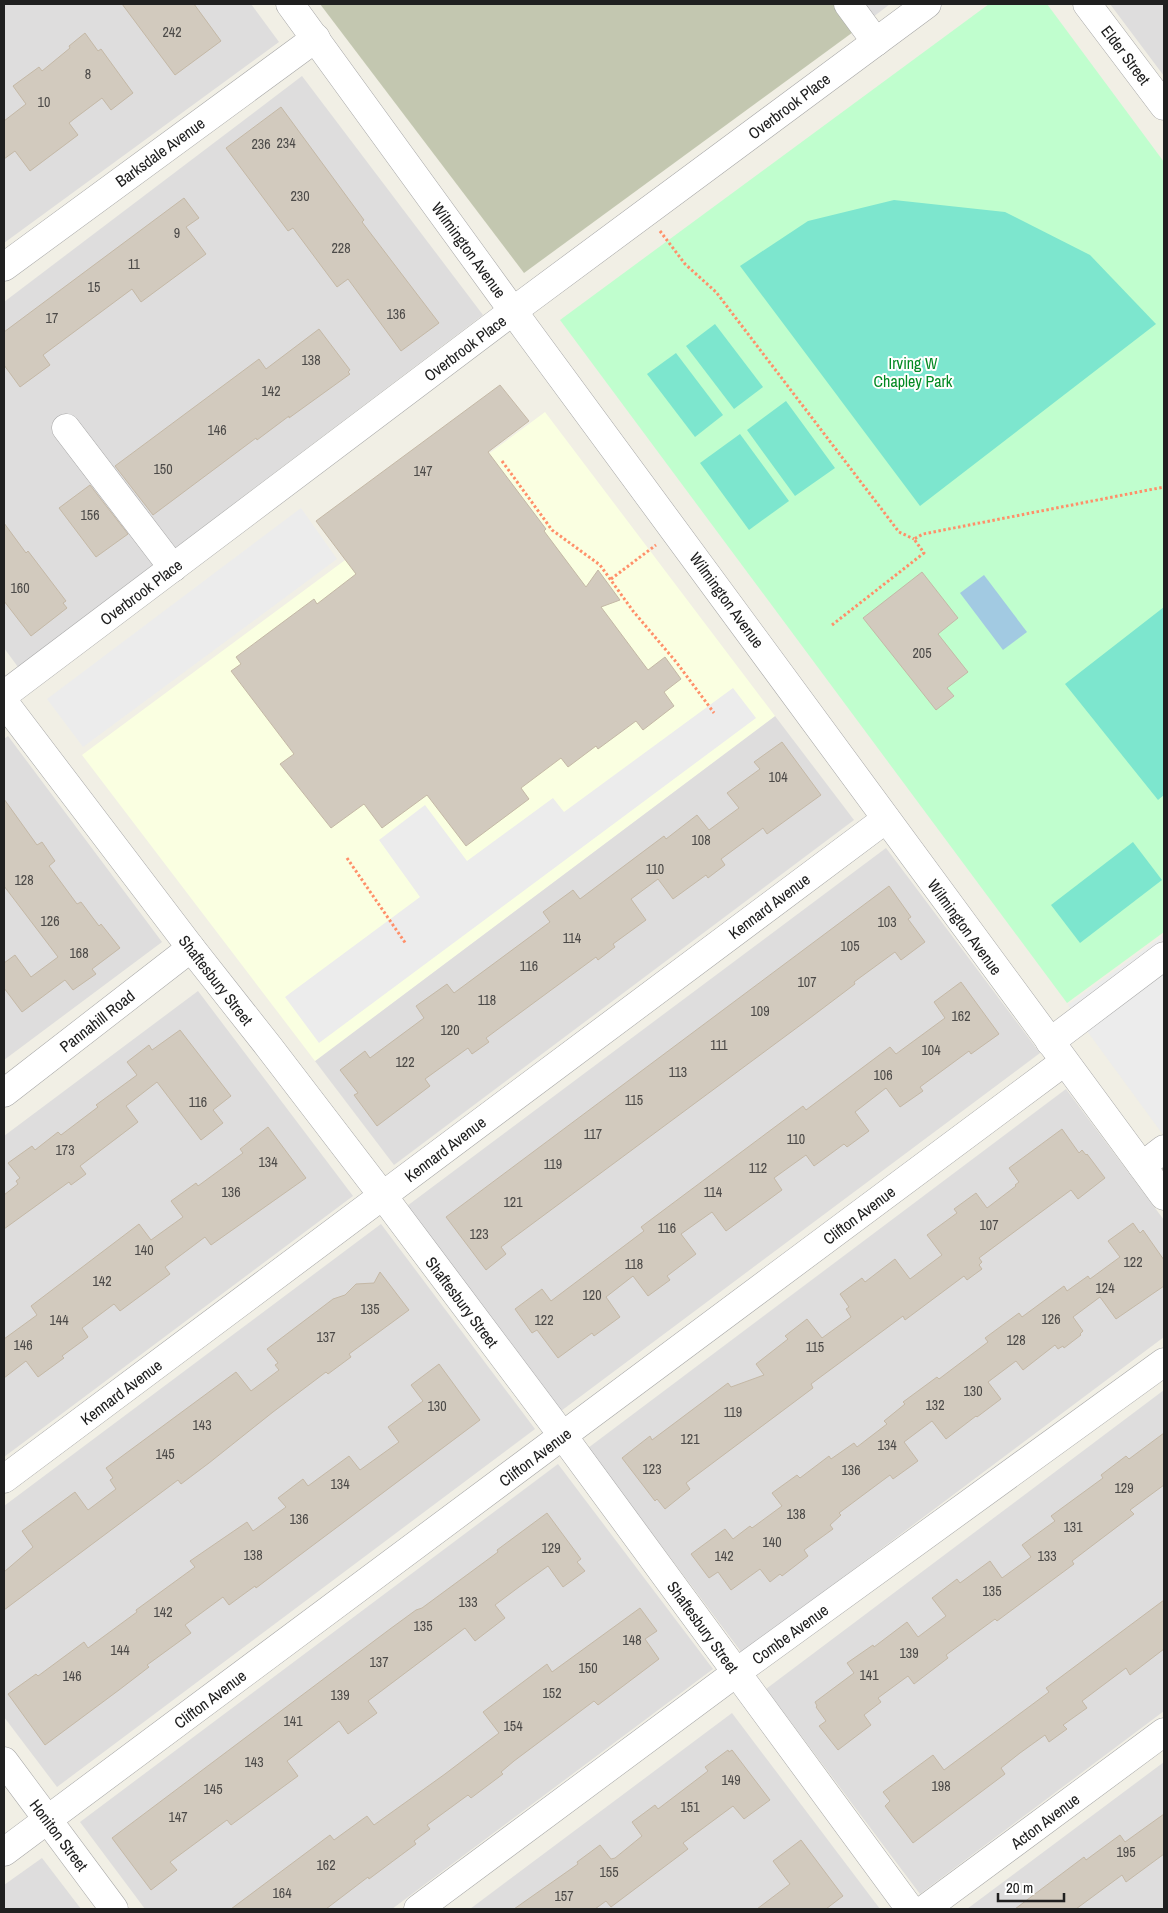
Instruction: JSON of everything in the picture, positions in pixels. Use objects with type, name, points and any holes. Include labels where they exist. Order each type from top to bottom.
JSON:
[{"type":"street","name":"Wilmington Avenue","points":[[290,4],[513,312],[1164,1196]]},
{"type":"street","points":[[848,4],[876,42]]},
{"type":"street","name":"Overbrook Place","points":[[4,695],[876,42],[897,12],[927,4]]},
{"type":"street","name":"Elder Street","points":[[1087,4],[1164,106]]},
{"type":"street","name":"Barksdale Avenue","points":[[4,267],[316,38]]},
{"type":"street","points":[[66,428],[173,568]]},
{"type":"street","name":"Shaftesbury Street","points":[[4,702],[190,948],[269,1047],[383,1196],[563,1436],[910,1909]]},
{"type":"street","name":"Kennard Avenue","points":[[4,1479],[886,819]]},
{"type":"street","name":"Pannahill Road","points":[[4,1093],[190,948]]},
{"type":"street","name":"Clifton Avenue","points":[[4,1852],[563,1436],[1057,1052],[1164,956]]},
{"type":"street","points":[[1142,1166],[1164,1150]]},
{"type":"street","name":"Combe Avenue","points":[[418,1909],[737,1672],[1164,1362]]},
{"type":"street","name":"Acton Avenue","points":[[925,1909],[1164,1732]]},
{"type":"street","name":"Honiton Street","points":[[4,1761],[114,1909]]},
{"type":"path","points":[[646,213],[685,264],[716,292],[899,532],[914,540],[924,553],[832,625]]},
{"type":"path","points":[[502,461],[552,530],[600,565],[714,713]]},
{"type":"path","points":[[914,540],[923,534],[1164,487]]},
{"type":"path","points":[[611,579],[676,531]]},
{"type":"path","points":[[348,858],[406,944]]},
{"type":"shaded area","points":[[4,4],[251,4],[279,42],[4,243]]},
{"type":"shaded area","points":[[320,4],[844,4],[860,27],[524,273]]},
{"type":"shaded area","points":[[844,4],[890,4],[860,27]]},
{"type":"shaded area","points":[[1110,4],[1164,4],[1164,76]]},
{"type":"shaded area","points":[[302,76],[483,315],[18,667],[4,648],[4,302]]},
{"type":"shaded area","points":[[545,412],[775,716],[315,1061],[82,755]]},
{"type":"shaded area","points":[[301,508],[337,559],[83,747],[47,699]]},
{"type":"shaded area","points":[[733,688],[756,718],[319,1043],[285,997],[420,897],[379,840],[425,805],[467,861],[553,798],[564,812]]},
{"type":"shaded area","points":[[775,716],[854,820],[394,1165],[315,1061]]},
{"type":"shaded area","points":[[8,736],[162,942],[4,1060],[4,739]]},
{"type":"shaded area","points":[[886,848],[1040,1053],[561,1411],[407,1206]]},
{"type":"shaded area","points":[[1164,935],[1164,1136],[1068,1005]]},
{"type":"shaded area","points":[[198,991],[353,1196],[4,1457],[4,1136]]},
{"type":"shaded area","points":[[1066,1089],[1164,1220],[1164,1337],[742,1653],[588,1448]]},
{"type":"shaded area","points":[[381,1224],[535,1429],[57,1787],[4,1717],[4,1506]]},
{"type":"shaded area","points":[[1164,1390],[1164,1711],[920,1894],[766,1689]]},
{"type":"shaded area","points":[[558,1464],[713,1669],[392,1909],[145,1909],[80,1822]]},
{"type":"shaded area","points":[[732,1713],[880,1909],[470,1909]]},
{"type":"shaded area","points":[[1164,1762],[1164,1909],[967,1909]]},
{"type":"shaded area","points":[[42,1858],[81,1909],[4,1909],[4,1885]]},
{"type":"green space","name":"Irving W Chapley Park","points":[[989,4],[1047,4],[1164,162],[1164,932],[1067,1003],[560,320]]},
{"type":"green space","points":[[894,200],[1005,212],[1090,255],[1156,324],[920,506],[740,266],[808,221]]},
{"type":"green space","points":[[715,324],[763,387],[734,409],[686,346]]},
{"type":"green space","points":[[676,353],[723,415],[695,437],[647,374]]},
{"type":"green space","points":[[786,401],[835,468],[795,496],[747,430]]},
{"type":"green space","points":[[740,434],[789,501],[749,530],[700,463]]},
{"type":"green space","points":[[1164,607],[1164,795],[1158,800],[1065,684]]},
{"type":"green space","points":[[1133,842],[1162,880],[1080,943],[1051,905]]},
{"type":"water","points":[[984,575],[1027,632],[1003,650],[960,593]]},
{"type":"building","points":[[122,4],[194,4],[221,41],[175,75]]},
{"type":"building","points":[[85,33],[98,51],[101,49],[133,93],[111,110],[102,98],[74,119],[69,123],[78,135],[30,171],[15,151],[4,159],[4,121],[26,104],[13,86],[39,67],[42,71]]},
{"type":"building","points":[[281,107],[364,220],[362,222],[439,323],[401,351],[348,279],[337,287],[293,228],[288,231],[226,148]]},
{"type":"building","points":[[184,198],[199,218],[186,227],[206,254],[141,302],[132,289],[43,355],[50,365],[20,387],[4,365],[4,332]]},
{"type":"building","points":[[319,329],[350,370],[348,372],[350,374],[257,440],[256,438],[153,515],[115,466],[259,359],[266,369]]},
{"type":"building","points":[[500,385],[529,421],[488,452],[546,529],[544,531],[586,587],[598,570],[620,600],[601,607],[648,670],[665,657],[681,679],[664,692],[674,706],[643,730],[636,721],[598,749],[596,746],[568,767],[561,758],[521,788],[529,799],[466,846],[427,795],[382,828],[364,804],[331,828],[280,764],[294,754],[231,671],[241,664],[236,657],[314,599],[317,604],[356,574],[316,521]]},
{"type":"building","points":[[90,485],[128,534],[96,557],[59,508]]},
{"type":"building","points":[[4,523],[66,601],[63,603],[67,608],[31,636],[4,601]]},
{"type":"building","points":[[922,572],[958,618],[938,634],[968,672],[947,688],[954,696],[936,710],[863,618]]},
{"type":"building","points":[[782,742],[821,795],[767,834],[763,828],[721,859],[725,865],[708,878],[706,875],[673,899],[658,879],[631,899],[646,920],[613,944],[615,947],[598,960],[596,957],[486,1038],[489,1042],[472,1054],[468,1048],[425,1079],[430,1086],[377,1126],[354,1095],[358,1093],[340,1070],[365,1051],[370,1058],[424,1018],[416,1006],[447,984],[454,993],[550,922],[543,912],[573,890],[580,899],[664,836],[666,839],[697,815],[709,830],[739,808],[727,793],[760,769],[754,762]]},
{"type":"building","points":[[4,799],[37,845],[42,842],[55,861],[49,866],[77,904],[81,902],[99,926],[101,924],[120,948],[92,969],[96,974],[73,990],[65,980],[22,1012],[4,988],[4,963],[15,955],[31,977],[58,957],[4,886]]},
{"type":"building","points":[[889,886],[911,917],[908,919],[925,942],[901,960],[895,952],[854,982],[855,984],[810,1018],[501,1247],[506,1254],[486,1270],[446,1217]]},
{"type":"building","points":[[961,982],[999,1034],[971,1054],[969,1051],[920,1087],[923,1091],[900,1107],[886,1088],[855,1112],[869,1131],[847,1147],[844,1144],[814,1166],[806,1155],[774,1178],[782,1190],[726,1231],[712,1212],[681,1234],[696,1254],[667,1276],[670,1280],[648,1296],[633,1276],[606,1297],[620,1317],[594,1336],[592,1333],[558,1358],[537,1330],[532,1333],[515,1309],[542,1289],[551,1301],[644,1231],[641,1227],[803,1106],[806,1110],[890,1047],[896,1054],[945,1018],[934,1002]]},
{"type":"building","points":[[180,1030],[231,1096],[213,1110],[223,1123],[201,1140],[157,1082],[126,1106],[138,1122],[80,1166],[86,1174],[71,1185],[69,1182],[4,1229],[4,1195],[18,1184],[16,1181],[20,1178],[8,1163],[32,1146],[35,1150],[58,1132],[61,1135],[98,1107],[96,1105],[137,1075],[127,1062],[149,1045],[152,1050]]},
{"type":"building","points":[[268,1127],[306,1178],[211,1245],[205,1237],[165,1267],[170,1274],[120,1311],[114,1304],[82,1328],[88,1337],[38,1377],[26,1361],[4,1378],[4,1339],[37,1315],[31,1306],[139,1224],[151,1240],[183,1217],[171,1201],[196,1183],[198,1186],[243,1153],[240,1149]]},
{"type":"building","points":[[1062,1129],[1079,1153],[1082,1150],[1087,1154],[1105,1178],[1078,1199],[1071,1190],[979,1258],[982,1262],[979,1265],[982,1269],[967,1280],[964,1276],[905,1320],[903,1316],[811,1384],[813,1388],[686,1483],[690,1489],[665,1509],[657,1499],[655,1501],[622,1458],[650,1436],[652,1440],[728,1383],[731,1387],[764,1375],[756,1364],[788,1339],[785,1336],[807,1319],[822,1338],[851,1317],[846,1309],[849,1307],[840,1294],[862,1278],[865,1282],[895,1259],[910,1279],[942,1255],[927,1235],[957,1213],[954,1209],[976,1193],[987,1208],[1016,1186],[1019,1182],[1009,1168]]},
{"type":"building","points":[[1133,1223],[1140,1233],[1143,1230],[1164,1260],[1164,1286],[1116,1319],[1100,1297],[1073,1317],[1083,1331],[1081,1335],[1064,1348],[1063,1346],[1058,1349],[1055,1345],[1023,1370],[1016,1361],[988,1382],[1001,1399],[977,1417],[946,1439],[932,1421],[904,1442],[918,1461],[893,1479],[890,1475],[839,1513],[841,1515],[830,1525],[833,1529],[804,1550],[808,1556],[782,1576],[780,1574],[770,1582],[760,1569],[731,1590],[718,1572],[709,1578],[691,1554],[725,1529],[733,1539],[750,1526],[752,1528],[782,1506],[772,1493],[797,1475],[800,1478],[829,1456],[831,1459],[854,1443],[857,1447],[887,1424],[884,1421],[905,1404],[903,1402],[937,1377],[939,1379],[988,1342],[985,1338],[1019,1313],[1022,1317],[1064,1286],[1067,1291],[1088,1276],[1090,1279],[1120,1257],[1108,1241]]},
{"type":"building","points":[[380,1272],[409,1310],[349,1354],[351,1357],[328,1374],[326,1372],[181,1484],[178,1480],[4,1610],[4,1572],[33,1547],[22,1531],[75,1492],[88,1510],[116,1489],[110,1480],[113,1478],[106,1468],[236,1372],[251,1391],[279,1370],[275,1365],[278,1363],[267,1349],[333,1299],[345,1295],[356,1284],[374,1283]]},
{"type":"building","points":[[439,1364],[480,1420],[256,1588],[255,1586],[229,1605],[223,1597],[185,1625],[191,1633],[45,1745],[8,1694],[36,1674],[38,1676],[84,1642],[88,1648],[195,1567],[190,1561],[247,1522],[253,1531],[286,1507],[278,1498],[303,1479],[308,1486],[349,1456],[360,1470],[399,1442],[388,1427],[423,1401],[411,1385]]},
{"type":"building","points":[[1164,1433],[1164,1485],[1130,1510],[1134,1514],[1072,1561],[1074,1564],[997,1621],[995,1619],[946,1655],[948,1658],[914,1684],[908,1676],[878,1698],[881,1702],[864,1715],[871,1725],[838,1750],[819,1726],[826,1721],[816,1707],[815,1702],[854,1673],[847,1663],[873,1645],[874,1647],[907,1622],[918,1637],[946,1616],[932,1598],[957,1579],[960,1583],[990,1561],[1002,1578],[1031,1557],[1022,1545],[1055,1521],[1051,1516],[1103,1478],[1101,1475],[1126,1456],[1129,1459]]},
{"type":"building","points":[[547,1513],[581,1559],[577,1562],[585,1571],[563,1587],[548,1566],[523,1584],[495,1605],[505,1618],[475,1641],[465,1628],[368,1701],[377,1713],[348,1734],[339,1721],[287,1761],[298,1776],[231,1825],[227,1820],[170,1862],[177,1870],[151,1890],[112,1838],[390,1629],[498,1552],[497,1550]]},
{"type":"building","points":[[1164,1600],[1164,1649],[1130,1675],[1126,1668],[1082,1701],[1087,1708],[1063,1725],[1067,1729],[1049,1742],[1045,1735],[1020,1753],[1001,1768],[1005,1774],[913,1843],[885,1806],[890,1801],[883,1792],[933,1755],[944,1770],[1049,1692],[1046,1688]]},
{"type":"building","points":[[640,1608],[657,1631],[645,1639],[659,1659],[598,1705],[594,1701],[514,1761],[501,1772],[503,1774],[471,1798],[468,1795],[427,1825],[430,1829],[414,1841],[416,1844],[369,1879],[368,1877],[326,1909],[231,1909],[330,1835],[334,1840],[367,1816],[374,1825],[445,1774],[499,1733],[483,1712],[547,1664],[552,1672]]},
{"type":"building","points":[[728,1750],[729,1752],[732,1750],[770,1800],[744,1819],[733,1806],[683,1843],[688,1849],[611,1907],[606,1901],[595,1909],[514,1909],[578,1864],[577,1862],[600,1845],[611,1859],[615,1858],[642,1836],[632,1822],[655,1805],[658,1809],[708,1771],[705,1767]]},
{"type":"building","points":[[1164,1814],[1164,1854],[1126,1882],[1122,1875],[1076,1909],[1015,1909],[1084,1857],[1086,1860],[1120,1835],[1125,1842]]},
{"type":"building","points":[[801,1840],[843,1896],[826,1909],[757,1909],[790,1884],[773,1861]]}]
